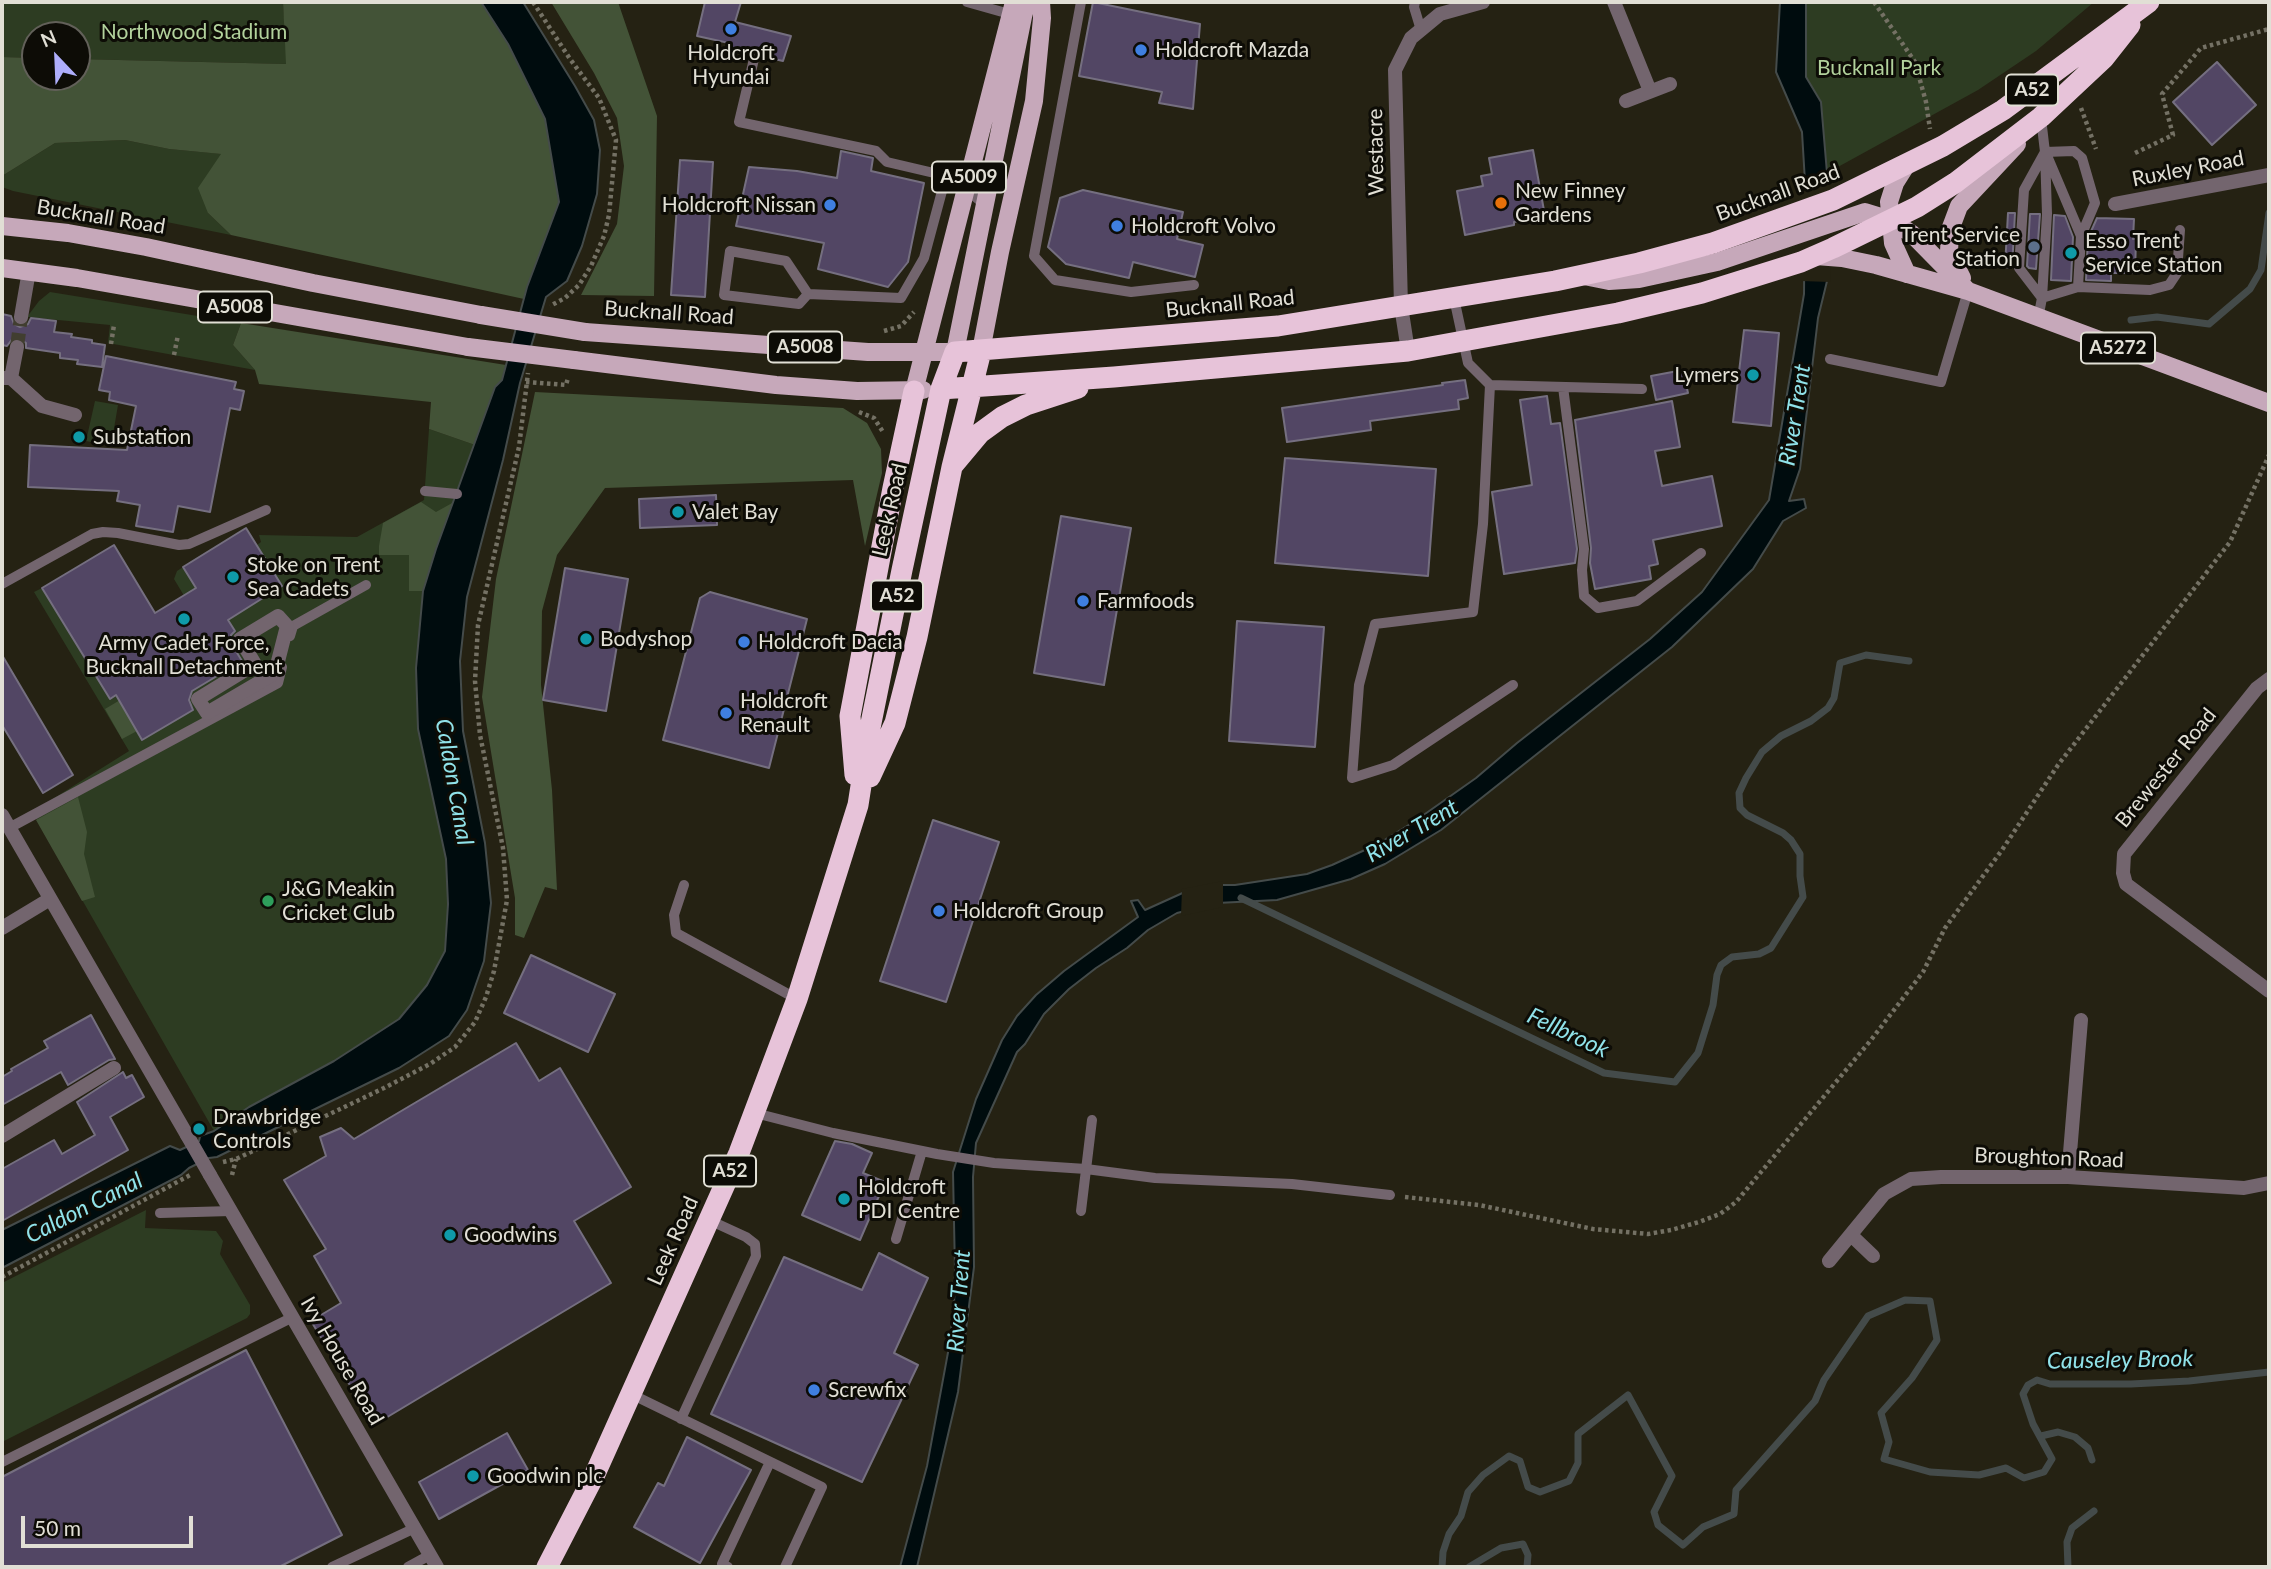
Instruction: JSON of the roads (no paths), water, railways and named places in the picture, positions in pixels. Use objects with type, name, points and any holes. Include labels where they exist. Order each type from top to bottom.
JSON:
[{"type":"highway","name":"A52","points":[[952,467],[981,433],[1002,417],[1026,405],[1114,377],[1408,351],[1463,342],[1630,310],[1702,293],[1821,256],[1917,207],[1996,154],[2041,117],[2104,58],[2148,2]]},
{"type":"highway","name":"A52","points":[[1907,164],[2003,110],[2148,2]]},
{"type":"highway","name":"Bucknall Road","points":[[955,352],[1278,326],[1582,275],[1800,223],[1833,211],[1864,187],[1907,164]]},
{"type":"highway","name":"Leek Road","points":[[547,1567],[595,1474],[709,1220],[754,1113],[797,999],[858,805],[895,723],[917,637],[952,467],[981,351]]},
{"type":"highway","name":"Leek Road","points":[[858,805],[870,728],[902,570],[941,389],[955,352]]},
{"type":"highway","points":[[941,389],[1114,377]]},
{"type":"highway","points":[[858,805],[849,716],[914,391]]},
{"type":"main road","name":"A5009","points":[[981,351],[1034,101],[1042,18],[1041,2]]},
{"type":"main road","name":"A5009","points":[[924,352],[966,189],[1018,9]]},
{"type":"main road","name":"A5009","points":[[955,352],[986,206],[1018,9]]},
{"type":"main road","points":[[1968,291],[1950,252],[1950,230],[1959,206],[2041,117]]},
{"type":"main road","points":[[1907,164],[1895,183],[1889,202],[1893,243],[1907,274]]},
{"type":"main road","name":"A52","points":[[1833,211],[1865,212]]},
{"type":"main road","name":"A5272","points":[[1865,212],[1891,220],[1912,234],[1968,291]]},
{"type":"main road","name":"Bucknall Road","points":[[2,226],[68,233],[146,247],[313,283],[585,332],[868,352],[955,352]]},
{"type":"main road","name":"A5272","points":[[1821,256],[1876,265],[1968,291],[2269,403]]},
{"type":"main road","name":"A5008","points":[[2,268],[468,347],[776,385],[858,391],[941,389]]},
{"type":"main road","points":[[914,391],[924,352]]},
{"type":"street","name":"Westacre","points":[[1408,351],[1401,306],[1395,70],[1411,38],[1440,14],[1483,2]]},
{"type":"street","points":[[1614,2],[1650,91]]},
{"type":"street","points":[[1626,101],[1670,85]]},
{"type":"street","name":"Ruxley Road","points":[[2115,204],[2269,175]]},
{"type":"street","points":[[21,317],[29,271]]},
{"type":"street","points":[[17,347],[6,378],[42,406],[75,415]]},
{"type":"street","points":[[278,616],[287,626],[275,673],[207,713],[198,699],[255,664],[240,639],[278,616]]},
{"type":"street","name":"Brewester Road","points":[[2269,679],[2257,688],[2124,854],[2123,873],[2126,884],[2269,991]]},
{"type":"street","points":[[2,928],[50,899],[6,821]]},
{"type":"street","name":"Ivy House Road","points":[[50,899],[434,1561]]},
{"type":"street","points":[[2067,1177],[2081,1020]]},
{"type":"street","points":[[2,1136],[114,1068]]},
{"type":"street","name":"Broughton Road","points":[[1829,1261],[1884,1194],[1911,1179],[2067,1177],[2244,1188],[2269,1183]]},
{"type":"street","points":[[1851,1235],[1873,1256]]},
{"type":"lane","points":[[967,2],[1018,9]]},
{"type":"lane","points":[[1081,2],[1034,256],[1055,280],[1131,292],[1194,285]]},
{"type":"lane","points":[[1415,2],[1421,30]]},
{"type":"lane","points":[[754,59],[739,122],[876,151],[887,162],[934,173],[966,189],[986,206]]},
{"type":"lane","points":[[2038,318],[2042,298],[2046,215],[2045,152],[2041,117]]},
{"type":"lane","points":[[2045,152],[2074,151],[2082,158],[2095,203],[2081,236],[2078,287]]},
{"type":"lane","points":[[2045,152],[2081,236]]},
{"type":"lane","points":[[2042,298],[2019,268],[2024,190],[2045,152]]},
{"type":"lane","points":[[808,294],[901,298],[924,258],[945,180]]},
{"type":"lane","points":[[2042,298],[2078,287],[2150,290],[2169,285],[2177,273],[2180,230]]},
{"type":"lane","points":[[730,251],[786,261],[808,294],[799,304],[724,295],[730,251]]},
{"type":"lane","points":[[1830,359],[1941,382],[1968,291]]},
{"type":"lane","points":[[1454,298],[1468,363],[1490,385],[1642,389]]},
{"type":"lane","points":[[1490,385],[1483,524],[1473,612],[1375,624],[1359,685],[1352,778],[1392,765],[1513,685]]},
{"type":"lane","points":[[1563,387],[1584,549],[1584,596],[1598,608],[1637,601],[1701,553]]},
{"type":"lane","points":[[425,491],[457,494]]},
{"type":"lane","points":[[2,584],[92,534],[118,533],[179,545],[188,544],[266,510]]},
{"type":"lane","points":[[6,821],[77,789],[278,683],[293,626],[366,586]]},
{"type":"lane","points":[[684,885],[674,915],[676,933],[797,999]]},
{"type":"lane","points":[[754,1113],[833,1133],[993,1163],[1086,1169],[1156,1178],[1292,1184],[1390,1195]]},
{"type":"lane","points":[[1081,1211],[1092,1120]]},
{"type":"lane","points":[[896,1239],[922,1151]]},
{"type":"lane","points":[[160,1213],[231,1211]]},
{"type":"lane","points":[[681,1419],[757,1256],[755,1244],[746,1237],[709,1220]]},
{"type":"lane","points":[[2,1462],[293,1317]]},
{"type":"lane","points":[[631,1394],[822,1487],[785,1567]]},
{"type":"lane","points":[[728,1567],[722,1564],[770,1462]]},
{"type":"lane","points":[[332,1567],[415,1528]]},
{"type":"lane","points":[[408,1567],[434,1561]]},
{"type":"water","name":"Caldon Canal","points":[[481,2],[523,2],[594,120],[600,150],[597,194],[582,246],[567,281],[546,297],[520,383],[467,597],[460,661],[463,731],[485,843],[491,903],[484,961],[467,1010],[449,1036],[399,1068],[217,1157],[189,1168],[181,1175],[2,1268],[2,1230],[170,1146],[180,1150],[199,1141],[200,1136],[214,1131],[249,1107],[334,1061],[399,1019],[427,985],[445,951],[448,904],[446,859],[418,729],[416,668],[423,591],[495,387],[502,380],[527,287],[559,202],[545,119],[508,44]]},
{"type":"water","name":"River Trent","points":[[1780,2],[1806,2],[1806,77],[1821,102],[1827,173],[1828,277],[1818,318],[1800,469],[1789,501],[1804,499],[1806,508],[1783,521],[1753,569],[1672,647],[1441,830],[1385,864],[1351,879],[1277,900],[1217,903],[1177,913],[1148,930],[1127,948],[1096,968],[1069,989],[1044,1014],[1017,1052],[976,1143],[973,1177],[974,1267],[958,1392],[917,1567],[900,1567],[927,1466],[949,1347],[955,1271],[953,1172],[976,1099],[1002,1040],[1017,1016],[1064,971],[1138,917],[1131,901],[1138,900],[1145,910],[1187,891],[1307,874],[1378,844],[1415,821],[1476,778],[1650,639],[1702,592],[1769,500],[1804,294],[1805,182],[1802,132],[1776,72]]},
{"type":"waterway","name":"Fellbrook","points":[[2131,320],[2157,317],[2209,324],[2250,289],[2261,270],[2269,213]]},
{"type":"waterway","name":"Fellbrook","points":[[1241,898],[1604,1073],[1675,1082],[1698,1053],[1713,1005],[1721,965],[1732,957],[1759,954],[1771,948],[1803,897],[1800,854],[1791,840],[1783,833],[1747,815],[1740,808],[1739,793],[1746,778],[1762,752],[1781,736],[1811,721],[1828,708],[1834,698],[1840,663],[1866,655],[1909,661]]},
{"type":"waterway","name":"Causeley Brook","points":[[1442,1567],[1443,1552],[1449,1534],[1461,1516],[1468,1492],[1483,1475],[1509,1456],[1520,1461],[1528,1487],[1540,1492],[1569,1481],[1578,1463],[1578,1434],[1628,1395],[1672,1476],[1654,1512],[1658,1525],[1683,1545],[1703,1527],[1734,1514],[1736,1490],[1815,1401],[1824,1380],[1868,1316],[1905,1300],[1930,1301],[1937,1340],[1912,1378],[1881,1413],[1889,1442],[1884,1459],[1930,1472],[1979,1475],[2006,1468],[2024,1478],[2044,1472],[2052,1459],[2033,1424],[2023,1394],[2028,1385],[2037,1380],[2050,1384],[2131,1384],[2269,1372]]},
{"type":"waterway","points":[[2041,1436],[2058,1432],[2075,1437],[2088,1448],[2092,1460]]},
{"type":"waterway","points":[[2068,1567],[2067,1542],[2072,1528],[2094,1511]]},
{"type":"waterway","name":"Causeley Brook","points":[[1469,1567],[1501,1548],[1523,1544],[1528,1555],[1527,1567]]},
{"type":"tunnel","points":[[17,347],[21,317]]},
{"type":"place","name":"Holdcroft Hyundai","points":[[731,29]]},
{"type":"place","name":"Holdcroft Mazda","points":[[1141,50]]},
{"type":"place","name":"New Finney Gardens","points":[[1501,203]]},
{"type":"place","name":"Holdcroft Nissan","points":[[830,205]]},
{"type":"place","name":"Holdcroft Volvo","points":[[1117,226]]},
{"type":"place","name":"Trent Service Station","points":[[2034,247]]},
{"type":"place","name":"Esso Trent Service Station","points":[[2071,253]]},
{"type":"place","name":"Lymers","points":[[1753,375]]},
{"type":"place","name":"Substation","points":[[79,437]]},
{"type":"place","name":"Valet Bay","points":[[678,512]]},
{"type":"place","name":"Stoke on Trent Sea Cadets","points":[[233,577]]},
{"type":"place","name":"Farmfoods","points":[[1083,601]]},
{"type":"place","name":"Army Cadet Force, Bucknall Detachment","points":[[184,619]]},
{"type":"place","name":"Bodyshop","points":[[586,639]]},
{"type":"place","name":"Holdcroft Dacia","points":[[744,642]]},
{"type":"place","name":"Holdcroft Renault","points":[[726,713]]},
{"type":"place","name":"J&G Meakin Cricket Club","points":[[268,901]]},
{"type":"place","name":"Holdcroft Group","points":[[939,911]]},
{"type":"place","name":"Drawbridge Controls","points":[[199,1129]]},
{"type":"place","name":"Holdcroft PDI Centre","points":[[844,1199]]},
{"type":"place","name":"Goodwins","points":[[450,1235]]},
{"type":"place","name":"Screwfix","points":[[814,1390]]},
{"type":"place","name":"Goodwin plc","points":[[473,1476]]},
{"type":"park label","name":"Northwood Stadium","points":[[194,32]]},
{"type":"park label","name":"Bucknall Park","points":[[1879,68]]}]
